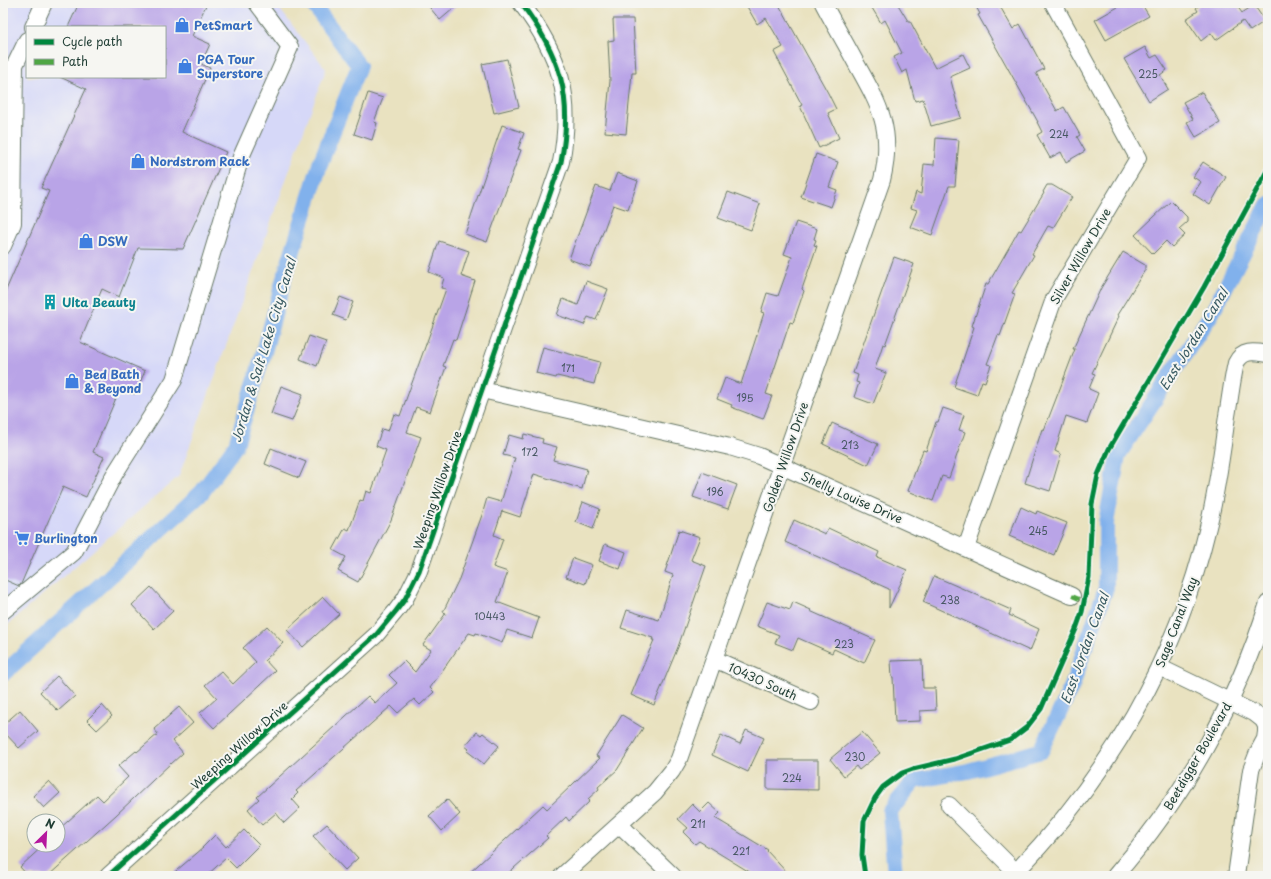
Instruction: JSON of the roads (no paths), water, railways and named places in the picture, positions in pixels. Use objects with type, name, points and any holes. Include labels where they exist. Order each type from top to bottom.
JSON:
[{"type":"street","points":[[33,26],[44,3]]},
{"type":"street","points":[[3,611],[74,552],[114,475],[174,380],[240,157],[290,47],[257,3]]},
{"type":"street","name":"Weeping Willow Drive","points":[[108,876],[376,635],[396,611],[413,585],[561,162],[565,143],[566,105],[558,69],[543,34],[521,3]]},
{"type":"street","name":"Golden Willow Drive","points":[[562,876],[655,792],[672,771],[684,746],[882,180],[887,151],[886,136],[880,107],[823,3]]},
{"type":"street","name":"Silver Willow Drive","points":[[966,548],[1054,300],[1138,158],[1053,3]]},
{"type":"street","points":[[5,238],[13,223],[15,65],[26,42]]},
{"type":"street","name":"Sage Canal Way","points":[[1014,874],[1065,816],[1104,763],[1140,705],[1159,667],[1188,594],[1209,526],[1236,363],[1238,358],[1246,353],[1254,352],[1268,354]]},
{"type":"street","name":"Shelly Louise Drive","points":[[482,390],[730,447],[759,456],[1072,596]]},
{"type":"street","name":"Beetdigger Boulevard","points":[[1115,876],[1142,843],[1188,777],[1211,738],[1230,701],[1248,658],[1268,603]]},
{"type":"street","name":"10430 South","points":[[714,659],[811,702]]},
{"type":"street","points":[[1159,667],[1259,716],[1266,726],[1265,739],[1251,770],[1236,876]]},
{"type":"street","points":[[949,805],[1014,874]]},
{"type":"street","points":[[620,825],[673,876]]},
{"type":"waterway","name":"Jordan & Salt Lake City Canal","points":[[3,674],[202,492],[236,445],[283,282],[321,161],[359,66],[312,3]]},
{"type":"waterway","name":"East Jordan Canal","points":[[895,876],[890,811],[914,781],[968,771],[1041,751],[1072,686],[1106,588],[1106,523],[1118,455],[1212,313],[1268,205]]},
{"type":"place","name":"PetSmart","points":[[182,25]]},
{"type":"place","name":"PGA Tour Superstore","points":[[185,66]]},
{"type":"place","name":"Nordstrom Rack","points":[[138,161]]},
{"type":"place","name":"DSW","points":[[86,241]]},
{"type":"place","name":"Ulta Beauty","points":[[50,302]]},
{"type":"place","name":"Bed Bath & Beyond","points":[[72,381]]},
{"type":"place","name":"Burlington","points":[[22,538]]}]
